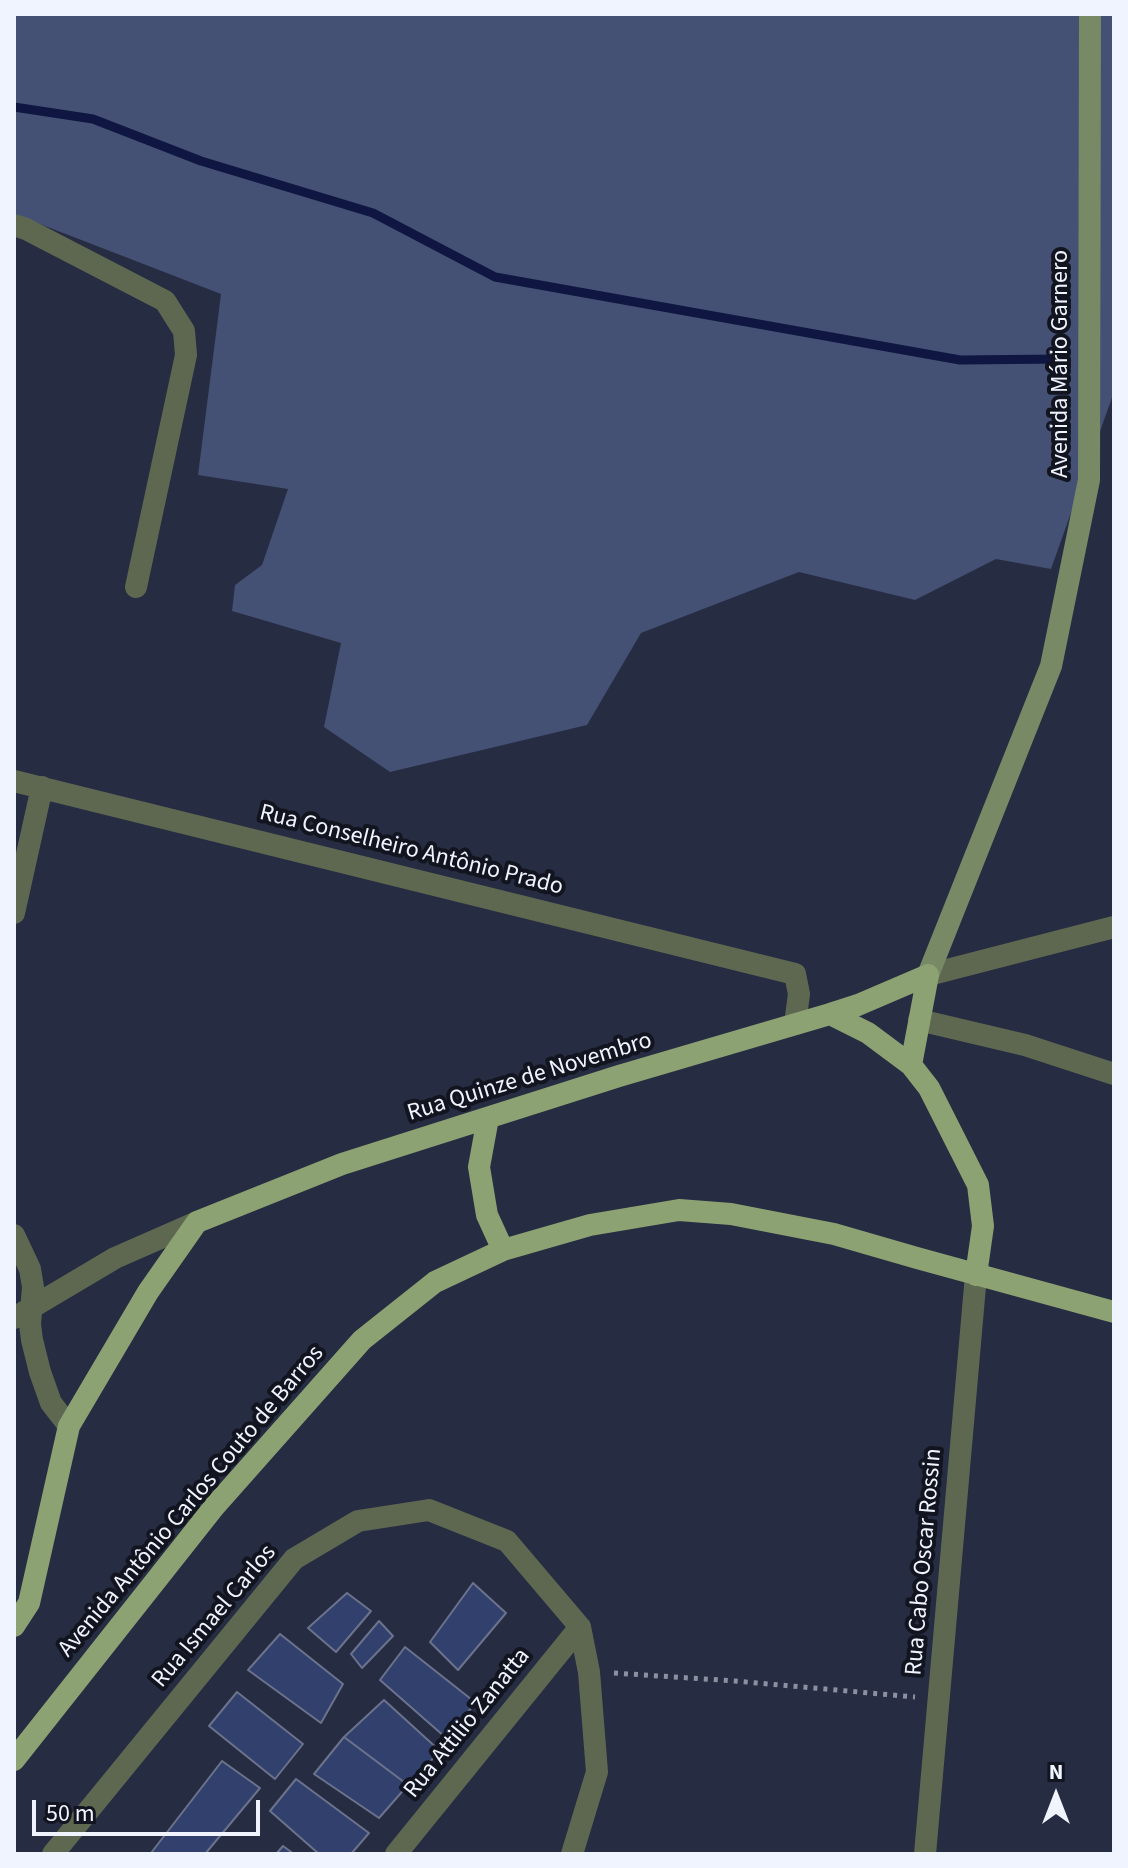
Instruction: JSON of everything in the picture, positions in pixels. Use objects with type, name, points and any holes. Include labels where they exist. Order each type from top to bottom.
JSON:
[{"type":"main road","name":"Avenida Mário Garnero","points":[[928,975],[1051,666],[1089,480],[1090,14]]},
{"type":"main road","name":"Rua Quinze de Novembro","points":[[197,1222],[342,1164],[619,1076],[858,1005],[928,975]]},
{"type":"main road","points":[[911,1065],[928,975]]},
{"type":"main road","points":[[830,1014],[868,1033],[911,1065],[929,1088],[978,1185],[983,1226],[976,1275]]},
{"type":"main road","points":[[488,1118],[479,1167],[487,1215],[503,1250]]},
{"type":"main road","name":"Avenida Antônio Carlos Couto de Barros","points":[[14,1760],[214,1507],[362,1340],[435,1282],[503,1250],[590,1225],[679,1210],[731,1214],[834,1234],[1114,1312]]},
{"type":"main road","points":[[14,1626],[29,1603],[69,1426],[148,1292],[197,1222]]},
{"type":"street","points":[[14,225],[165,301],[184,331],[186,355],[136,587]]},
{"type":"street","name":"Rua Conselheiro Antônio Prado","points":[[14,781],[795,974],[799,994],[795,1024]]},
{"type":"street","points":[[14,913],[42,787]]},
{"type":"street","name":"Rua Quinze de Novembro","points":[[928,975],[1114,927]]},
{"type":"street","points":[[919,1020],[1025,1045],[1114,1074]]},
{"type":"street","points":[[23,1313],[115,1258],[197,1222]]},
{"type":"street","points":[[14,1235],[30,1269],[33,1287],[23,1313]]},
{"type":"street","name":"Rua Cabo Oscar Rossin","points":[[925,1854],[976,1275]]},
{"type":"street","points":[[23,1313],[30,1324],[40,1372],[51,1403],[69,1426]]},
{"type":"street","name":"Rua Ismael Carlos","points":[[53,1854],[294,1559],[358,1521],[429,1510],[507,1541],[580,1627],[589,1672],[597,1772],[572,1854]]},
{"type":"street","name":"Rua Attilio Zanatta","points":[[396,1854],[580,1627]]},
{"type":"path","points":[[589,1672],[939,1699]]},
{"type":"shaded area","points":[[14,14],[1114,14],[1114,392],[1051,569],[996,559],[915,600],[799,572],[641,633],[587,725],[390,772],[324,727],[341,643],[232,611],[235,585],[262,565],[288,489],[198,475],[221,294],[14,214]]},
{"type":"building","points":[[473,1583],[506,1613],[458,1670],[430,1642]]},
{"type":"building","points":[[347,1593],[371,1611],[336,1652],[308,1628]]},
{"type":"building","points":[[379,1621],[393,1636],[362,1668],[351,1654]]},
{"type":"building","points":[[280,1634],[343,1684],[321,1723],[248,1670]]},
{"type":"building","points":[[405,1647],[476,1703],[445,1737],[380,1680]]},
{"type":"building","points":[[237,1692],[303,1744],[275,1779],[209,1726]]},
{"type":"building","points":[[384,1700],[440,1751],[408,1785],[344,1737]]},
{"type":"building","points":[[344,1737],[408,1785],[379,1818],[314,1774]]},
{"type":"building","points":[[222,1761],[260,1788],[205,1854],[151,1853]]},
{"type":"building","points":[[296,1779],[369,1833],[351,1854],[319,1854],[270,1811]]},
{"type":"building","points":[[283,1846],[294,1854],[276,1854]]},
{"type":"waterway","points":[[14,107],[93,119],[201,161],[373,213],[495,277],[960,360],[1061,359]]}]
